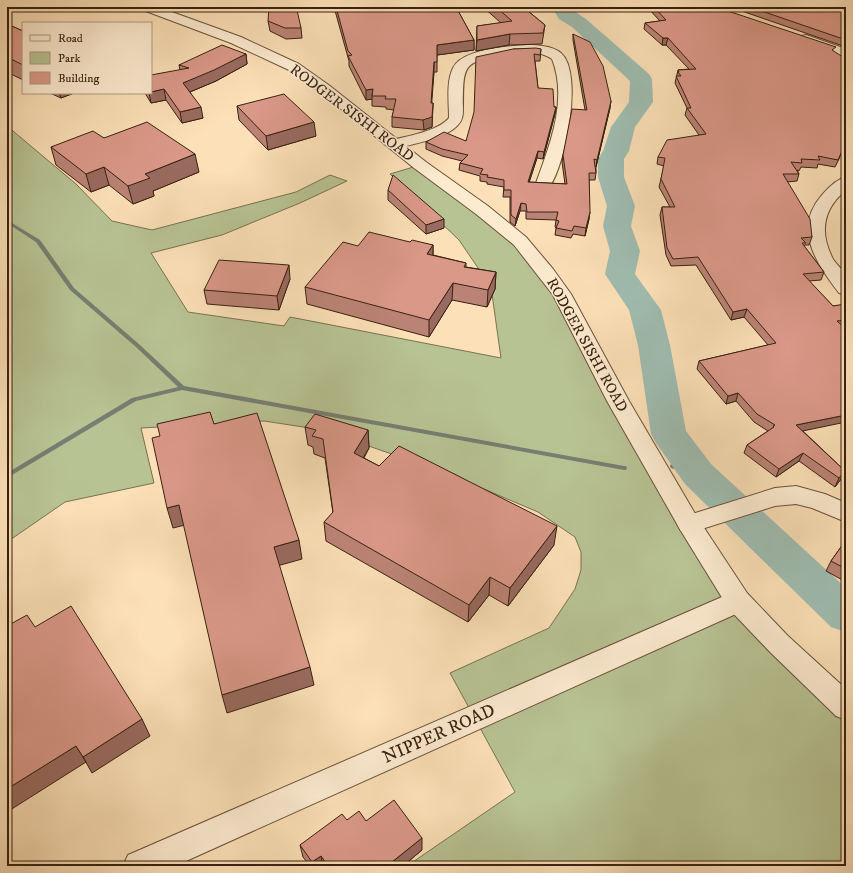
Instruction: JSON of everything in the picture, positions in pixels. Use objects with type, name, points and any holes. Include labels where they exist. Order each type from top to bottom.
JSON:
[{"type":"street","name":"RODGER SISHI ROAD","points":[[147,7],[236,40],[294,68],[325,89],[394,144],[508,230],[531,253],[562,294],[618,401],[688,524],[738,601],[779,644],[846,707]]},
{"type":"street","points":[[795,36],[846,53]]},
{"type":"street","points":[[394,144],[440,131],[454,123],[456,118],[458,69],[466,61],[500,52],[522,49],[543,50],[551,53],[558,59],[563,76],[566,106],[544,183]]},
{"type":"street","points":[[846,182],[824,203],[817,224],[816,241],[823,257],[846,289]]},
{"type":"street","points":[[688,524],[775,497],[796,495],[817,500],[846,513]]},
{"type":"street","name":"NIPPER ROAD","points":[[139,866],[738,601]]},
{"type":"green space","points":[[7,126],[76,184],[112,221],[152,230],[296,192],[330,175],[347,181],[300,203],[222,235],[151,253],[188,312],[284,326],[290,317],[501,358],[491,287],[459,240],[390,174],[420,165],[531,253],[687,524],[846,710],[846,866],[407,866],[515,792],[450,673],[549,628],[575,589],[581,570],[581,552],[575,537],[538,512],[446,473],[323,430],[264,421],[141,428],[154,483],[65,502],[7,542]]},
{"type":"building","points":[[269,7],[292,7],[292,11],[297,10],[301,28],[285,28],[268,21]]},
{"type":"building","points":[[336,7],[456,7],[474,40],[437,45],[437,62],[434,62],[431,103],[433,103],[432,117],[423,120],[392,117],[396,99],[385,99],[386,96],[372,96],[373,89],[366,90],[348,56],[352,55],[348,51]]},
{"type":"building","points":[[496,7],[523,7],[545,25],[543,33],[510,34],[477,40],[477,26],[512,21]]},
{"type":"building","points":[[654,7],[716,7],[836,47],[832,50],[846,59],[846,135],[838,160],[818,156],[820,160],[801,159],[802,163],[791,162],[799,174],[783,174],[810,219],[812,237],[801,238],[806,243],[802,243],[824,272],[803,274],[833,306],[846,305],[846,320],[837,321],[846,329],[846,415],[796,425],[845,471],[839,478],[803,453],[779,469],[747,445],[775,425],[757,414],[738,393],[728,396],[699,361],[776,343],[747,309],[733,312],[698,257],[673,259],[667,248],[662,207],[675,207],[661,179],[665,158],[658,157],[667,140],[706,134],[687,108],[691,108],[676,76],[681,76],[678,70],[696,69],[668,38],[663,38],[645,23],[666,20]]},
{"type":"building","points":[[750,7],[846,7],[846,40]]},
{"type":"building","points":[[7,24],[22,31],[22,64],[7,57]]},
{"type":"building","points":[[573,34],[590,42],[603,66],[611,101],[597,160],[594,159],[596,173],[589,173],[590,212],[586,228],[574,226],[572,231],[556,228],[559,221],[556,220],[558,212],[527,212],[526,204],[521,203],[516,219],[511,215],[511,190],[504,190],[504,180],[487,177],[488,175],[480,174],[483,169],[460,163],[468,155],[442,149],[426,142],[444,132],[466,141],[474,112],[476,57],[513,49],[541,49],[540,55],[534,54],[538,88],[553,89],[554,107],[556,107],[544,152],[538,151],[528,182],[567,184],[563,155],[572,109],[587,110]]},
{"type":"building","points":[[222,45],[246,54],[183,83],[201,107],[180,112],[164,89],[152,92],[152,75],[189,68],[179,65]]},
{"type":"building","points":[[284,94],[314,122],[266,136],[237,106]]},
{"type":"building","points":[[147,122],[195,154],[145,174],[150,178],[128,186],[104,167],[86,174],[51,147],[93,131],[104,138]]},
{"type":"building","points":[[393,175],[444,219],[426,225],[388,190]]},
{"type":"building","points":[[369,232],[410,242],[412,240],[433,245],[427,254],[466,263],[464,267],[496,272],[488,290],[453,283],[429,320],[305,287],[343,242],[358,246]]},
{"type":"building","points":[[219,260],[289,265],[277,296],[204,290]]},
{"type":"building","points":[[210,412],[214,424],[257,413],[299,540],[274,547],[310,667],[222,695],[179,505],[167,508],[152,438],[160,436],[157,424]]},
{"type":"building","points":[[315,414],[368,430],[354,453],[379,466],[399,446],[557,526],[510,588],[490,577],[469,605],[324,522],[333,512],[323,439],[312,436],[316,430],[305,427]]},
{"type":"building","points":[[846,540],[846,569],[831,561]]},
{"type":"building","points":[[71,606],[142,719],[83,757],[76,746],[7,789],[7,626],[27,615],[35,627]]},
{"type":"building","points":[[394,800],[422,838],[387,866],[328,866],[321,856],[312,862],[300,845],[342,814],[347,820],[359,811],[366,821]]},
{"type":"waterway","points":[[562,7],[566,15],[579,23],[641,79],[641,102],[623,127],[616,151],[611,159],[611,177],[621,206],[617,226],[625,251],[620,274],[645,310],[654,345],[669,434],[698,474],[846,614]]},
{"type":"waterway","points":[[7,221],[38,241],[72,289],[138,346],[182,388]]},
{"type":"waterway","points":[[7,476],[134,399],[182,388]]},
{"type":"waterway","points":[[182,388],[624,468]]},
{"type":"waterway","points":[[673,466],[698,474]]}]
